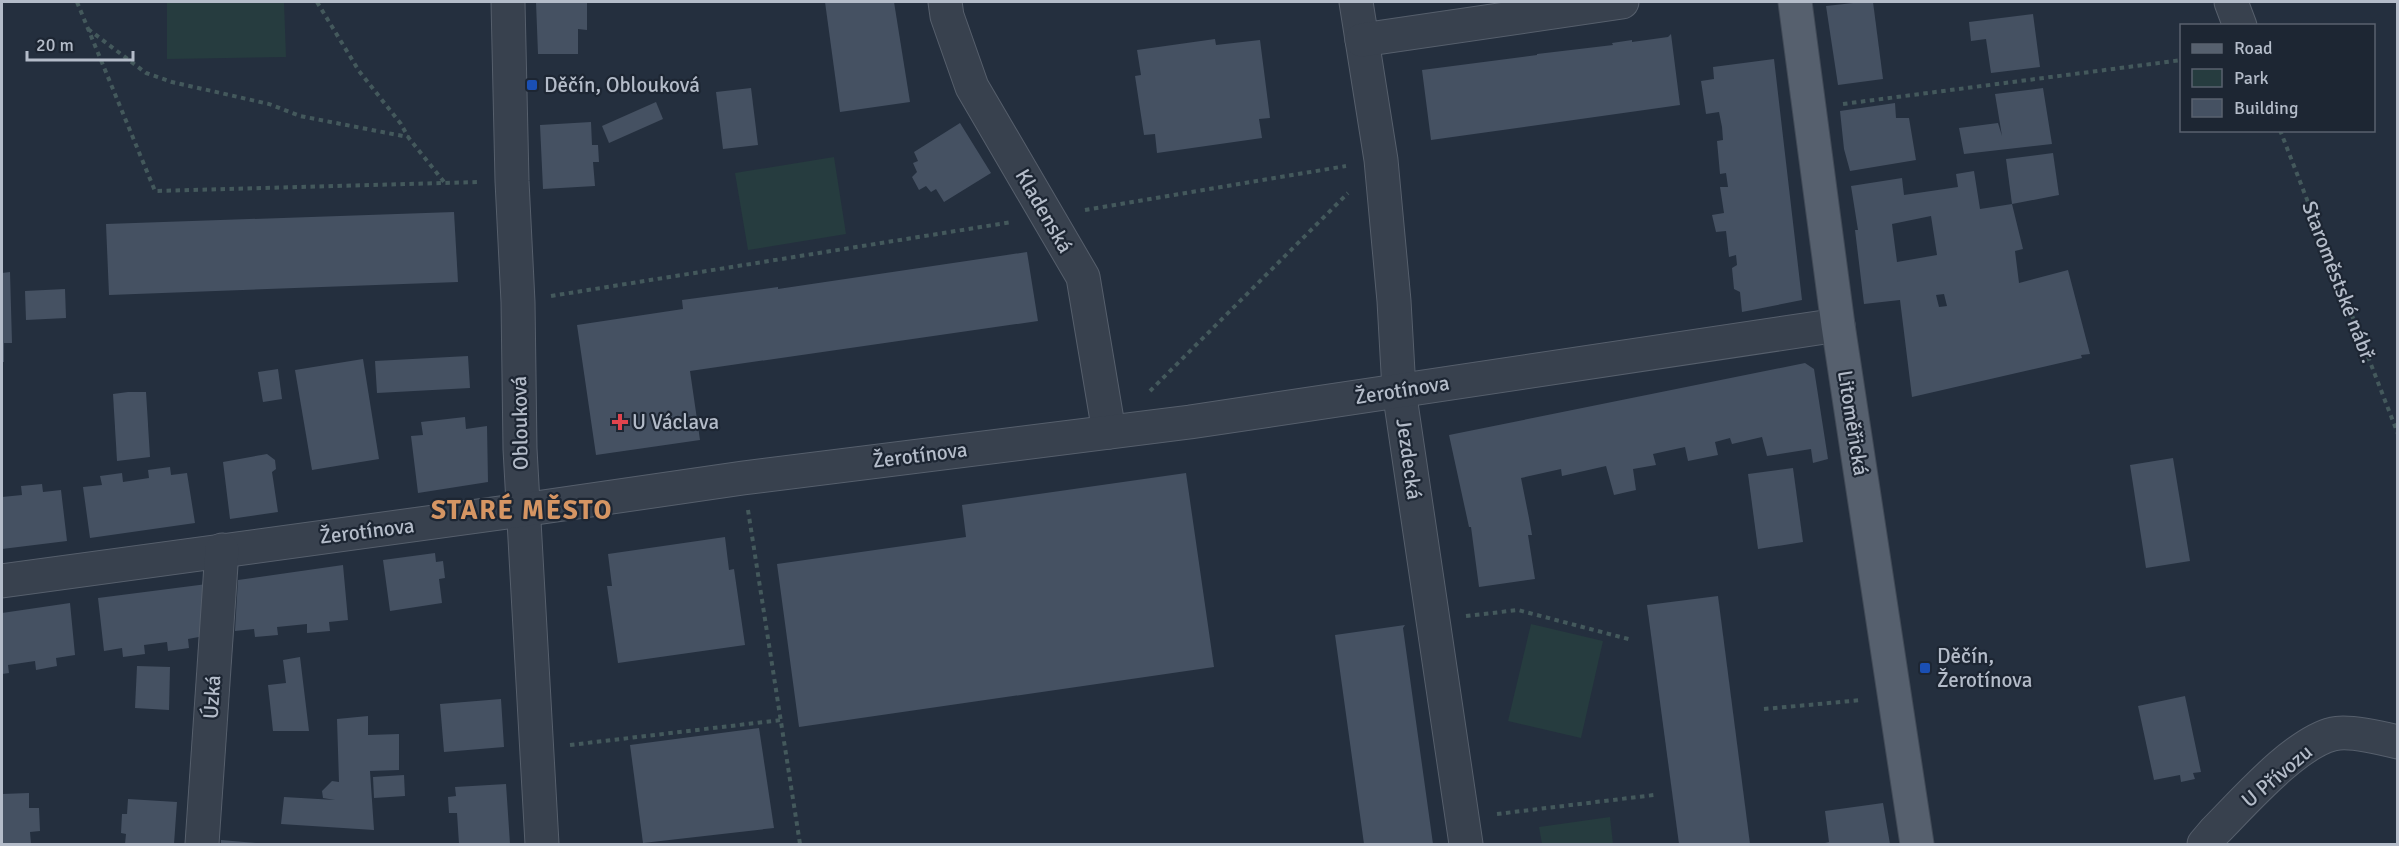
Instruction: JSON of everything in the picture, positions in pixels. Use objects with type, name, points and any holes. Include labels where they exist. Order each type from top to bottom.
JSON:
[{"type":"main road","name":"Litoměřická","points":[[1795,2],[1838,325],[1917,844]]},
{"type":"street","name":"Oblouková","points":[[508,2],[522,510],[542,844]]},
{"type":"street","name":"Kladenská","points":[[945,2],[947,16],[972,87],[1083,277],[1109,432]]},
{"type":"street","name":"Jezdecká","points":[[1356,2],[1381,160],[1394,301],[1399,390],[1464,831]]},
{"type":"street","points":[[1362,40],[1622,2]]},
{"type":"street","points":[[2231,2],[2239,24]]},
{"type":"street","name":"Žerotínova","points":[[2,581],[743,478],[1190,422],[1838,325]]},
{"type":"street","name":"Úzká","points":[[202,844],[222,550]]},
{"type":"street","name":"U Přívozu","points":[[2204,844],[2301,749],[2334,733],[2373,736],[2397,742]]},
{"type":"path","points":[[77,2],[155,190],[512,181]]},
{"type":"path","points":[[317,2],[359,71],[444,183]]},
{"type":"path","points":[[88,29],[146,73],[172,82],[269,104],[300,116],[408,137]]},
{"type":"path","points":[[1809,108],[2180,60]]},
{"type":"path","name":"Staroměstské nábř.","points":[[2281,132],[2397,434]]},
{"type":"path","points":[[743,478],[800,844]]},
{"type":"path","points":[[1432,620],[1518,610],[1632,640]]},
{"type":"path","points":[[1764,709],[1895,697]]},
{"type":"path","points":[[538,749],[781,720]]},
{"type":"path","points":[[1464,831],[1654,795]]},
{"type":"green space","points":[[167,2],[284,2],[286,57],[167,59]]},
{"type":"green space","points":[[834,157],[846,234],[748,250],[735,173]]},
{"type":"green space","points":[[1531,624],[1603,641],[1581,738],[1508,721]]},
{"type":"green space","points":[[1610,817],[1613,844],[1542,844],[1539,827]]},
{"type":"building","points":[[536,2],[587,2],[587,30],[578,29],[578,54],[538,54]]},
{"type":"building","points":[[825,2],[894,2],[910,102],[840,112]]},
{"type":"building","points":[[1873,2],[1883,79],[1838,85],[1826,6]]},
{"type":"building","points":[[2033,14],[2040,67],[1991,73],[1986,39],[1971,41],[1969,22]]},
{"type":"building","points":[[1671,34],[1680,105],[1431,140],[1422,70],[1613,45],[1612,43],[1668,37]]},
{"type":"building","points":[[1215,39],[1216,45],[1260,40],[1270,118],[1259,119],[1262,138],[1157,153],[1155,134],[1144,135],[1135,76],[1141,75],[1137,50]]},
{"type":"building","points":[[1774,59],[1802,300],[1742,312],[1740,292],[1734,289],[1732,268],[1737,265],[1736,255],[1729,257],[1726,231],[1716,232],[1712,215],[1724,213],[1720,187],[1728,187],[1726,173],[1720,174],[1717,141],[1723,140],[1722,127],[1719,112],[1706,114],[1701,81],[1714,79],[1713,67]]},
{"type":"building","points":[[751,88],[758,145],[723,149],[716,92]]},
{"type":"building","points":[[2043,88],[2052,144],[1964,154],[1959,128],[1998,123],[2002,136],[1995,94]]},
{"type":"building","points":[[656,102],[663,119],[609,143],[602,126]]},
{"type":"building","points":[[1895,103],[1896,118],[1909,118],[1916,160],[1850,171],[1844,149],[1840,111]]},
{"type":"building","points":[[591,122],[592,145],[598,145],[599,162],[593,162],[595,186],[543,189],[540,125]]},
{"type":"building","points":[[960,123],[991,173],[944,202],[936,189],[931,192],[926,186],[919,190],[912,177],[917,172],[913,163],[918,161],[914,152]]},
{"type":"building","points":[[2053,153],[2059,195],[2012,204],[2006,159]]},
{"type":"building","points":[[1974,171],[1980,209],[2012,204],[2023,249],[2015,251],[2019,283],[2068,270],[2090,354],[2081,355],[2082,358],[1912,397],[1900,300],[1864,304],[1855,230],[1858,230],[1851,186],[1902,178],[1904,195],[1958,187],[1956,174]],"holes":[[[1931,216],[1937,255],[1897,262],[1892,224]],[[1944,294],[1947,306],[1939,307],[1936,295]]]},
{"type":"building","points":[[454,212],[458,282],[109,295],[106,224]]},
{"type":"building","points":[[1027,252],[1038,321],[690,371],[700,440],[596,455],[577,325],[683,309],[682,300],[778,287],[778,289]]},
{"type":"building","points":[[10,272],[12,343],[4,343],[4,362],[2,362],[2,273]]},
{"type":"building","points":[[65,289],[66,318],[26,320],[25,291]]},
{"type":"building","points":[[468,356],[470,388],[377,393],[375,361]]},
{"type":"building","points":[[363,359],[379,459],[312,470],[295,370]]},
{"type":"building","points":[[1805,363],[1814,369],[1828,459],[1813,463],[1811,449],[1767,456],[1762,437],[1732,444],[1730,438],[1715,442],[1718,455],[1688,461],[1685,447],[1653,454],[1656,465],[1633,469],[1636,490],[1614,495],[1606,466],[1562,476],[1561,469],[1521,478],[1532,535],[1528,535],[1535,579],[1479,587],[1471,527],[1469,527],[1449,435]]},
{"type":"building","points":[[278,369],[282,399],[263,402],[258,372]]},
{"type":"building","points":[[146,392],[150,457],[117,461],[113,394]]},
{"type":"building","points":[[465,417],[466,429],[487,426],[488,482],[418,493],[411,436],[423,435],[421,422]]},
{"type":"building","points":[[267,454],[275,460],[276,469],[272,472],[278,512],[230,519],[223,462]]},
{"type":"building","points":[[2173,458],[2190,561],[2146,568],[2130,465]]},
{"type":"building","points":[[170,467],[171,475],[187,473],[195,523],[90,538],[83,487],[102,485],[100,476],[122,473],[123,482],[149,478],[148,470]]},
{"type":"building","points":[[1793,468],[1803,542],[1758,549],[1748,474]]},
{"type":"building","points":[[1186,473],[1214,667],[799,727],[777,564],[966,537],[962,505]]},
{"type":"building","points":[[42,484],[43,492],[61,490],[67,541],[2,549],[2,497],[22,495],[21,486]]},
{"type":"building","points":[[725,537],[729,570],[734,569],[745,645],[618,663],[607,586],[612,586],[608,554]]},
{"type":"building","points":[[435,553],[436,562],[443,561],[445,578],[439,579],[442,603],[390,611],[383,560]]},
{"type":"building","points":[[343,565],[348,620],[329,622],[330,631],[307,633],[307,624],[277,627],[278,635],[255,637],[254,629],[235,631],[238,580]]},
{"type":"building","points":[[207,584],[204,636],[188,639],[189,648],[168,651],[167,642],[144,645],[145,654],[123,657],[122,648],[104,651],[98,598]]},
{"type":"building","points":[[1718,596],[1750,844],[1679,844],[1647,605]]},
{"type":"building","points":[[70,603],[75,655],[56,658],[57,666],[36,670],[35,661],[8,665],[9,673],[2,674],[2,613]]},
{"type":"building","points":[[1405,625],[1403,628],[1433,844],[1364,844],[1335,635]]},
{"type":"building","points":[[300,657],[309,731],[273,731],[268,685],[286,683],[283,660]]},
{"type":"building","points":[[137,666],[170,667],[169,710],[135,708]]},
{"type":"building","points":[[2185,696],[2201,772],[2193,773],[2195,779],[2181,782],[2180,775],[2154,780],[2138,706]]},
{"type":"building","points":[[501,699],[504,747],[444,752],[440,704]]},
{"type":"building","points":[[368,716],[368,735],[399,734],[399,770],[370,771],[374,830],[281,824],[284,797],[335,800],[323,798],[322,791],[332,781],[339,782],[337,719]]},
{"type":"building","points":[[759,728],[774,828],[643,843],[630,745]]},
{"type":"building","points":[[404,775],[405,796],[374,798],[373,777]]},
{"type":"building","points":[[506,784],[510,844],[459,844],[457,813],[449,813],[448,797],[456,796],[455,787]]},
{"type":"building","points":[[29,793],[29,808],[39,808],[40,831],[30,832],[31,844],[2,844],[2,794]]},
{"type":"building","points":[[128,799],[177,802],[174,844],[125,844],[126,834],[121,833],[122,814],[127,814]]},
{"type":"building","points":[[1883,803],[1890,844],[1821,844],[1829,842],[1825,811]]},
{"type":"building","points":[[221,840],[256,843],[256,844],[221,844]]},
{"type":"place","name":"Děčín, Oblouková","points":[[532,85]]},
{"type":"place","name":"U Václava","points":[[620,422]]},
{"type":"place","name":"Děčín, Žerotínova","points":[[1925,668]]},
{"type":"district","name":"STARÉ MĚSTO","points":[[522,510]]}]
